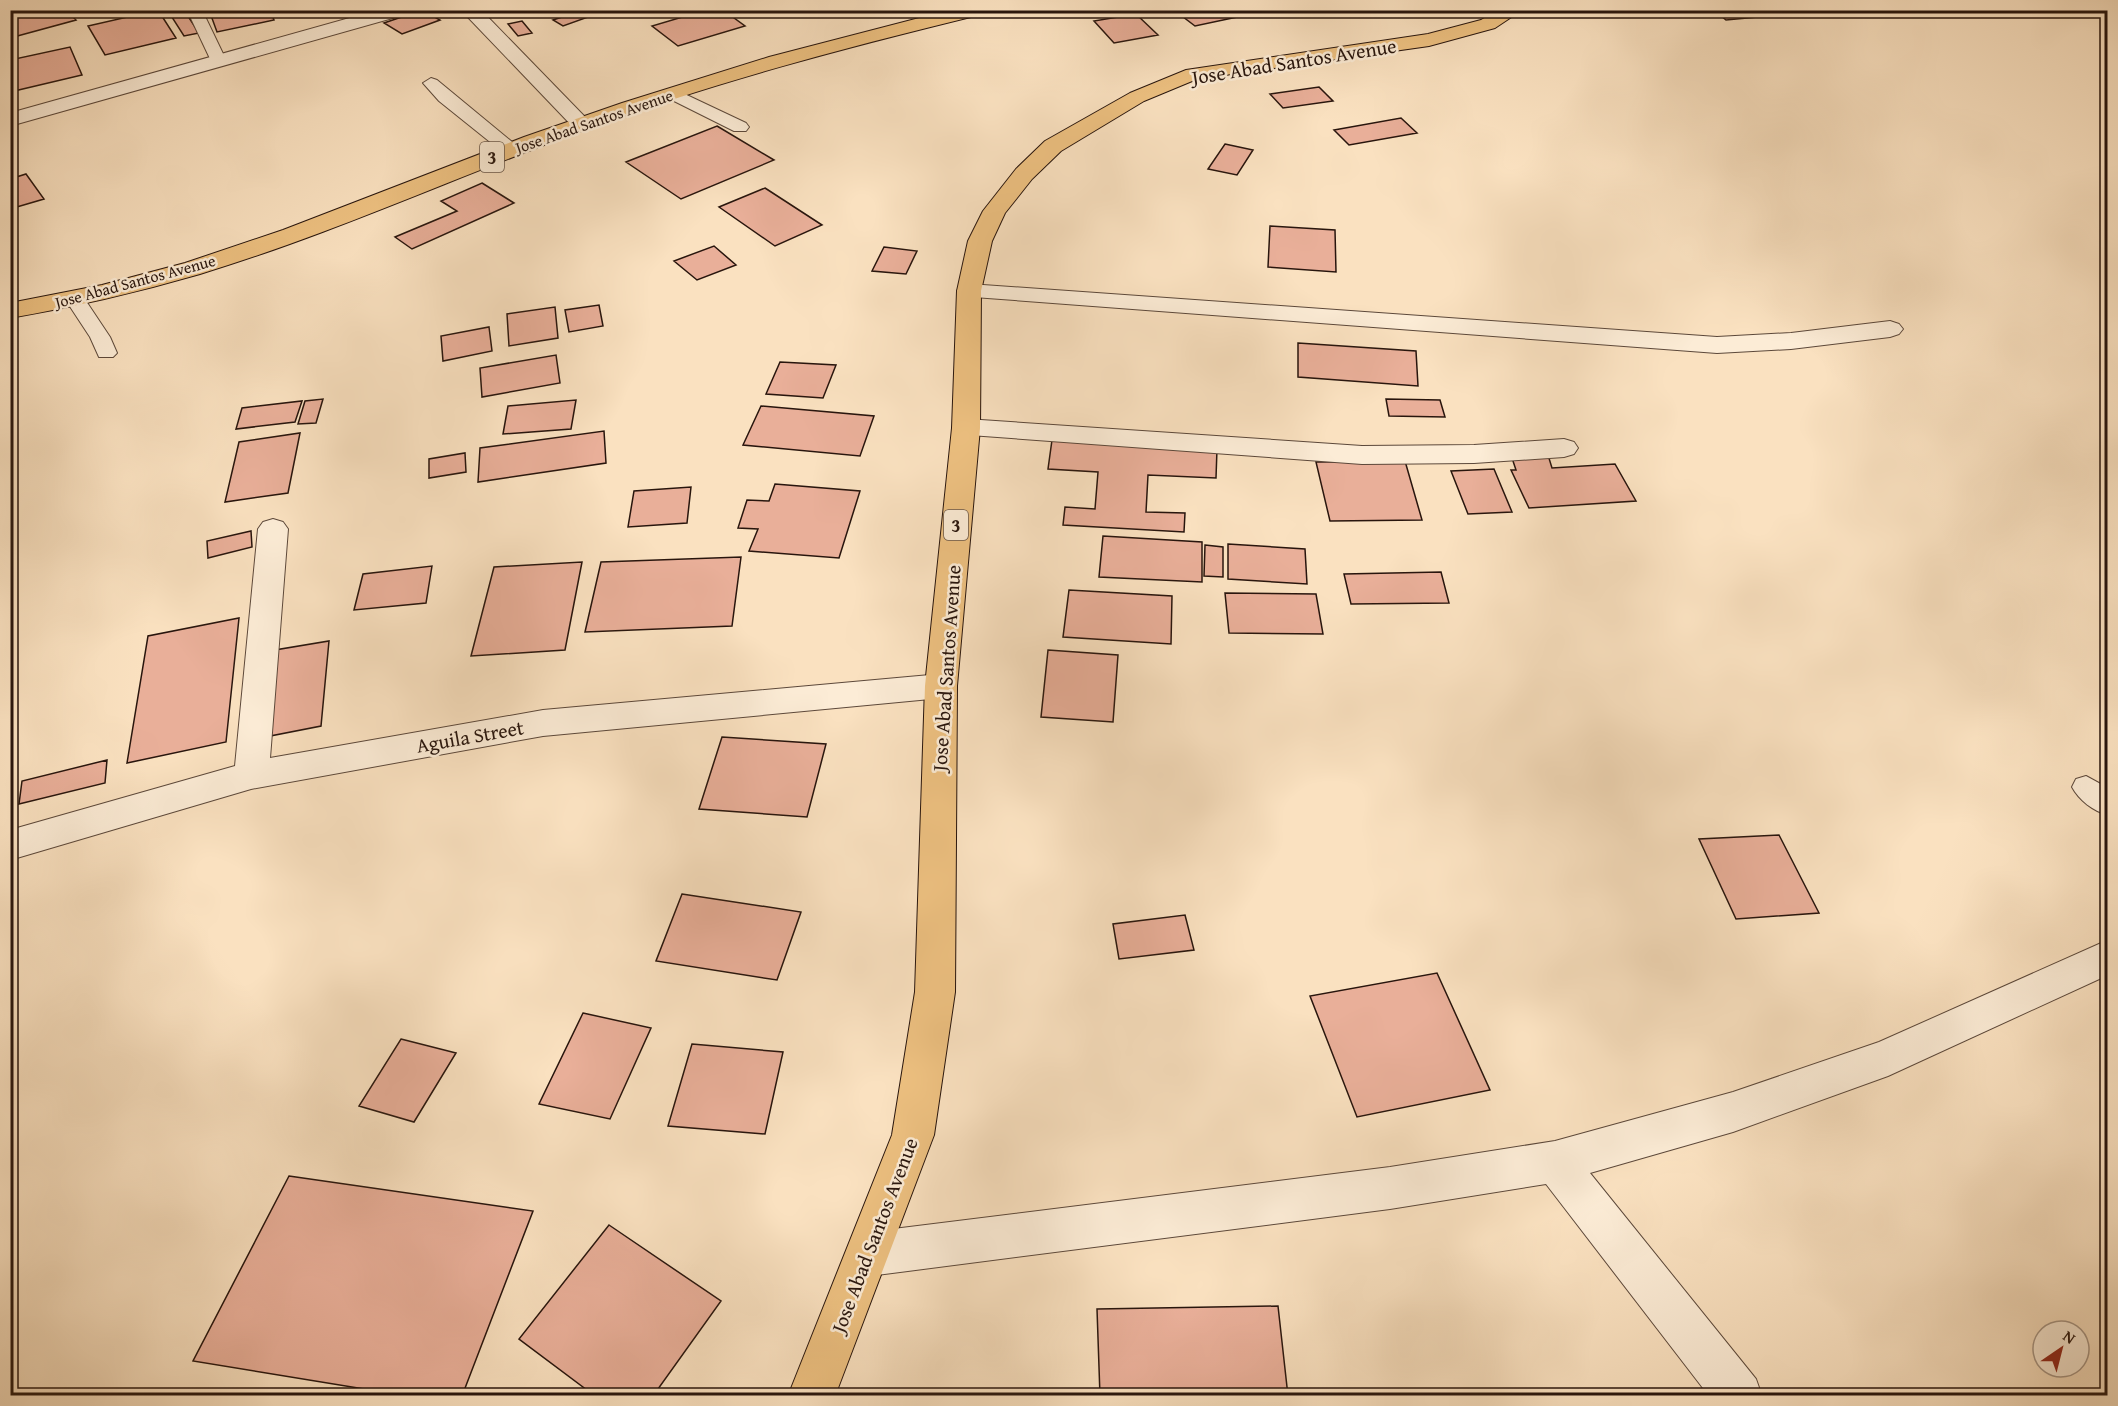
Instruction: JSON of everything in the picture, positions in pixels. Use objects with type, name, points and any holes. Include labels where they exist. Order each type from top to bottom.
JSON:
[{"type":"highway","name":"Jose Abad Santos Avenue","points":[[10,311],[75,299],[194,267],[581,124],[775,60],[976,10]]},
{"type":"highway","name":"Jose Abad Santos Avenue","points":[[811,1395],[913,1135],[935,993],[941,687],[966,428],[969,291],[980,241],[994,212],[1024,174],[1053,146],[1137,97],[1193,74],[1429,40],[1488,24],[1513,10]]},
{"type":"street","points":[[10,120],[400,10]]},
{"type":"street","points":[[470,10],[581,124]]},
{"type":"street","points":[[969,291],[1717,345],[1791,341],[1890,329]]},
{"type":"street","points":[[966,428],[1362,455],[1474,454],[1564,448]]},
{"type":"street","points":[[251,775],[273,529]]},
{"type":"street","name":"Aguila Street","points":[[10,845],[251,775],[543,723],[941,687]]},
{"type":"street","points":[[868,1254],[1390,1188],[1555,1162],[1733,1112],[1888,1056],[2108,957]]},
{"type":"street","points":[[1555,1162],[1739,1395]]},
{"type":"lane","points":[[194,10],[219,62]]},
{"type":"lane","points":[[431,83],[445,98],[511,150]]},
{"type":"lane","points":[[674,94],[740,127]]},
{"type":"lane","points":[[75,299],[81,312],[102,336],[106,353]]},
{"type":"building","points":[[37,10],[66,10],[76,20],[10,38],[10,18]]},
{"type":"building","points":[[158,10],[176,38],[105,55],[88,26]]},
{"type":"building","points":[[184,10],[199,33],[184,36],[168,11]]},
{"type":"building","points":[[209,10],[270,10],[274,20],[217,32]]},
{"type":"building","points":[[422,10],[440,20],[402,34],[384,23]]},
{"type":"building","points":[[706,10],[723,10],[745,26],[678,46],[652,26]]},
{"type":"building","points":[[1174,10],[1253,10],[1256,13],[1195,26]]},
{"type":"building","points":[[1714,10],[1751,10],[1759,17],[1726,20]]},
{"type":"building","points":[[580,11],[591,16],[563,26],[553,20]]},
{"type":"building","points":[[1136,14],[1158,35],[1114,43],[1094,21]]},
{"type":"building","points":[[522,21],[532,33],[518,36],[508,24]]},
{"type":"building","points":[[70,47],[82,75],[10,92],[10,60]]},
{"type":"building","points":[[1319,87],[1333,101],[1283,108],[1270,94]]},
{"type":"building","points":[[1401,118],[1417,133],[1349,145],[1334,130]]},
{"type":"building","points":[[717,126],[774,160],[681,199],[626,162]]},
{"type":"building","points":[[1225,144],[1253,150],[1237,175],[1208,169]]},
{"type":"building","points":[[26,174],[44,199],[10,209],[10,179]]},
{"type":"building","points":[[482,183],[514,203],[412,249],[395,237],[457,211],[441,201]]},
{"type":"building","points":[[765,188],[822,225],[775,246],[719,207]]},
{"type":"building","points":[[1270,226],[1335,230],[1336,272],[1268,267]]},
{"type":"building","points":[[714,246],[736,265],[697,280],[674,261]]},
{"type":"building","points":[[884,247],[917,251],[906,274],[872,271]]},
{"type":"building","points":[[599,305],[603,326],[569,332],[565,310]]},
{"type":"building","points":[[555,307],[558,338],[509,346],[507,314]]},
{"type":"building","points":[[489,327],[492,351],[443,361],[441,336]]},
{"type":"building","points":[[1298,343],[1416,351],[1418,386],[1298,377]]},
{"type":"building","points":[[556,355],[560,383],[482,397],[480,368]]},
{"type":"building","points":[[780,362],[836,365],[823,398],[766,394]]},
{"type":"building","points":[[323,399],[316,423],[298,424],[305,401]]},
{"type":"building","points":[[1386,399],[1440,400],[1445,417],[1389,416]]},
{"type":"building","points":[[576,400],[571,429],[503,434],[508,406]]},
{"type":"building","points":[[302,401],[295,422],[236,429],[242,408]]},
{"type":"building","points":[[761,406],[874,416],[860,456],[743,445]]},
{"type":"building","points":[[604,431],[606,463],[478,482],[480,448]]},
{"type":"building","points":[[300,433],[288,493],[225,502],[239,442]]},
{"type":"building","points":[[1052,440],[1217,449],[1216,478],[1148,475],[1146,512],[1185,513],[1184,532],[1063,525],[1065,507],[1095,509],[1098,472],[1048,469]]},
{"type":"building","points":[[465,453],[466,472],[429,478],[429,459]]},
{"type":"building","points":[[1511,455],[1548,455],[1552,468],[1615,464],[1636,501],[1529,508],[1511,470],[1516,470]]},
{"type":"building","points":[[1405,461],[1422,520],[1330,521],[1316,462]]},
{"type":"building","points":[[1494,469],[1512,512],[1468,514],[1451,471]]},
{"type":"building","points":[[775,484],[860,491],[839,558],[749,551],[758,529],[738,528],[747,500],[769,501]]},
{"type":"building","points":[[691,487],[687,523],[628,527],[634,491]]},
{"type":"building","points":[[251,531],[252,547],[208,558],[207,541]]},
{"type":"building","points":[[1103,536],[1202,542],[1202,582],[1099,577]]},
{"type":"building","points":[[1228,544],[1305,549],[1307,584],[1228,579]]},
{"type":"building","points":[[1205,545],[1223,547],[1223,577],[1204,576]]},
{"type":"building","points":[[741,557],[732,626],[585,632],[601,562]]},
{"type":"building","points":[[582,562],[565,650],[471,656],[494,567]]},
{"type":"building","points":[[432,566],[426,603],[354,610],[363,574]]},
{"type":"building","points":[[1441,572],[1449,603],[1351,604],[1344,574]]},
{"type":"building","points":[[1069,590],[1172,596],[1171,644],[1063,637]]},
{"type":"building","points":[[1225,593],[1316,594],[1323,634],[1229,633]]},
{"type":"building","points":[[239,618],[226,742],[127,763],[148,636]]},
{"type":"building","points":[[329,641],[321,726],[265,737],[275,650]]},
{"type":"building","points":[[1048,650],[1118,655],[1113,722],[1041,717]]},
{"type":"building","points":[[722,737],[826,744],[807,817],[699,809]]},
{"type":"building","points":[[107,760],[105,783],[19,804],[22,781]]},
{"type":"building","points":[[1779,835],[1819,913],[1736,919],[1699,839]]},
{"type":"building","points":[[682,894],[801,912],[777,980],[656,961]]},
{"type":"building","points":[[1185,915],[1194,950],[1119,959],[1113,924]]},
{"type":"building","points":[[1437,973],[1490,1090],[1357,1117],[1310,996]]},
{"type":"building","points":[[583,1013],[651,1028],[610,1119],[539,1104]]},
{"type":"building","points":[[401,1039],[456,1053],[414,1122],[359,1106]]},
{"type":"building","points":[[692,1044],[783,1052],[765,1134],[668,1126]]},
{"type":"building","points":[[289,1176],[533,1211],[462,1396],[407,1396],[193,1361]]},
{"type":"building","points":[[609,1225],[721,1301],[653,1396],[595,1396],[519,1339]]},
{"type":"building","points":[[1278,1306],[1288,1396],[1100,1396],[1097,1309]]}]
